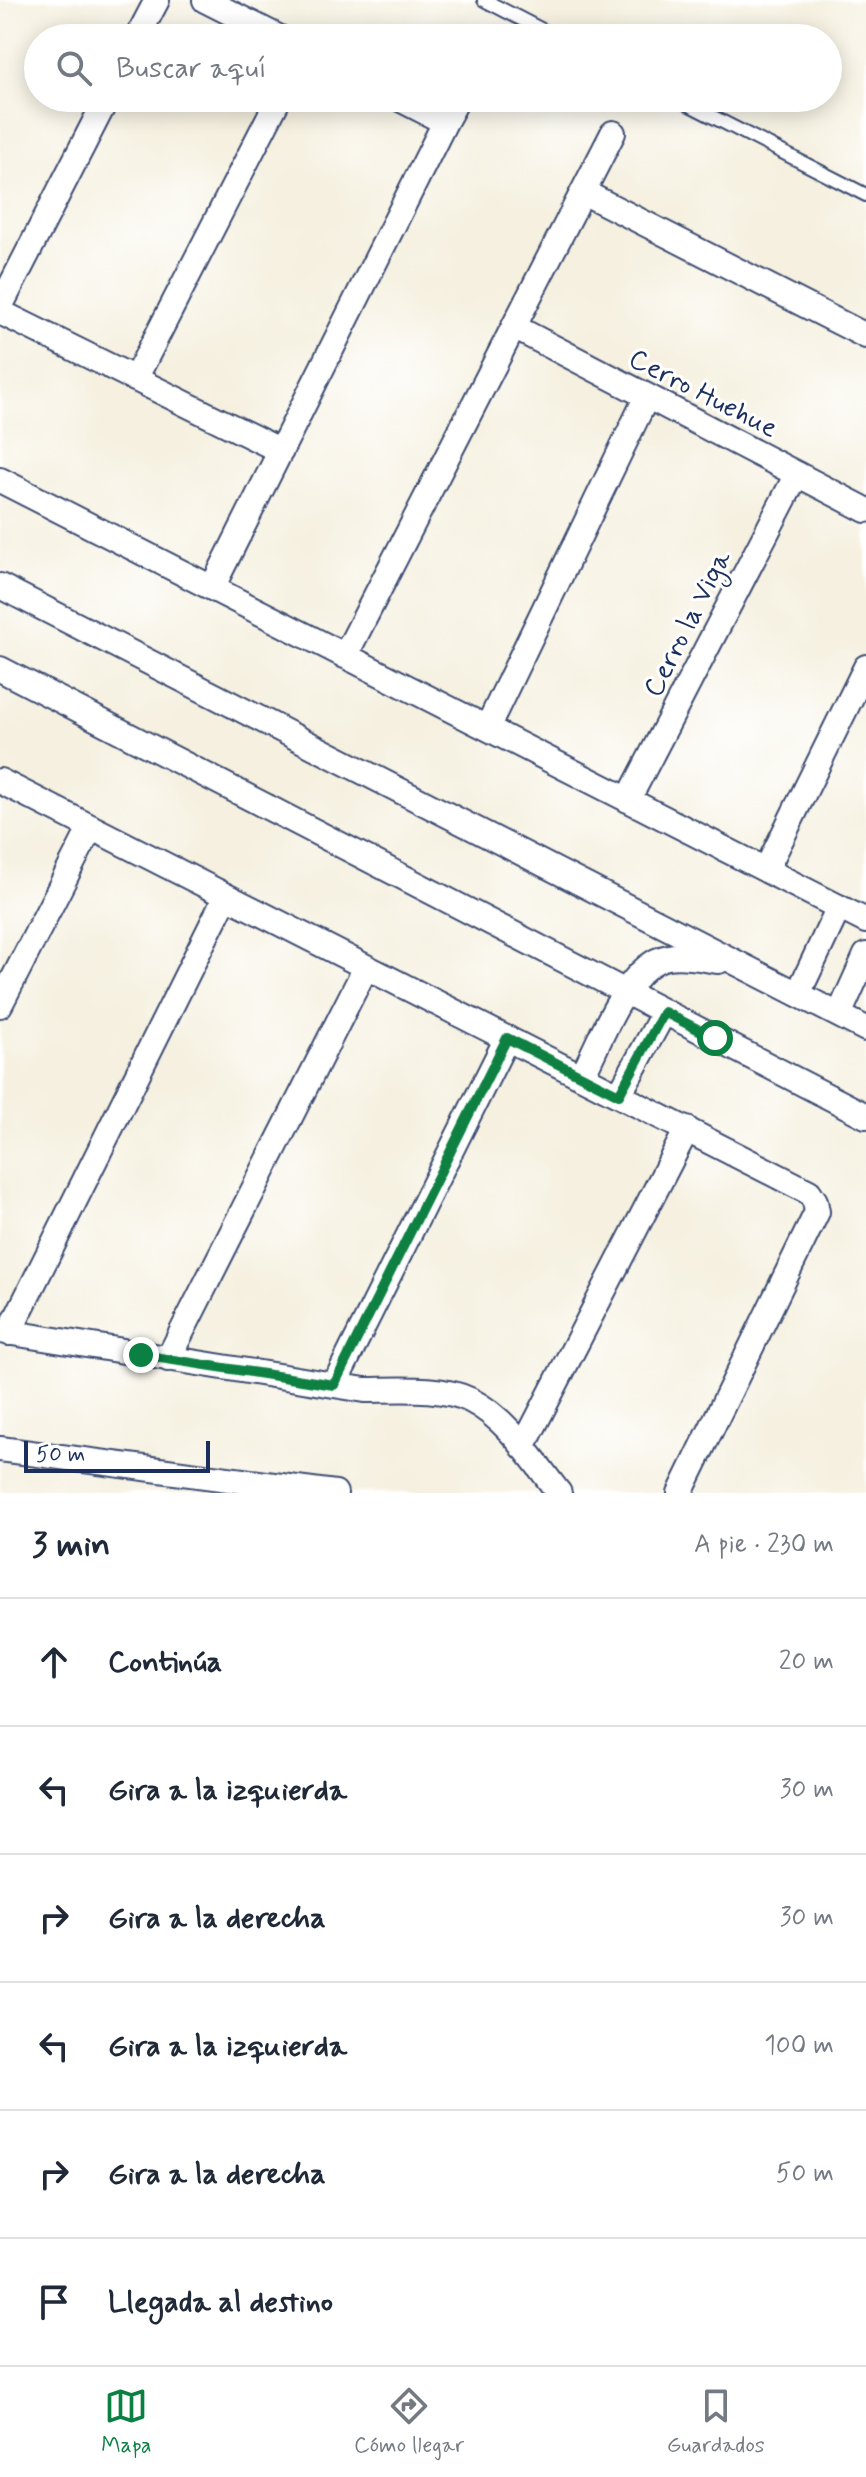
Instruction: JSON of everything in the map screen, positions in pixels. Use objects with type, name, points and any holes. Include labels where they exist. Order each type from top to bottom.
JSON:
[{"type":"street","points":[[144,24],[157,0]]},
{"type":"street","points":[[205,0],[252,24]]},
{"type":"street","points":[[100,112],[0,309],[281,451]]},
{"type":"street","points":[[135,379],[272,112]]},
{"type":"street","points":[[425,112],[445,122]]},
{"type":"street","points":[[212,588],[450,112]]},
{"type":"street","points":[[345,656],[613,133]]},
{"type":"street","points":[[583,192],[866,336]]},
{"type":"street","name":"Cerro Huehue","points":[[514,327],[866,510]]},
{"type":"street","points":[[487,728],[647,396]]},
{"type":"street","name":"Cerro la Viga","points":[[628,800],[797,474]]},
{"type":"street","points":[[1,484],[866,921]]},
{"type":"street","points":[[0,586],[866,1029]]},
{"type":"street","points":[[766,870],[866,667]]},
{"type":"street","points":[[0,669],[866,1116]]},
{"type":"street","points":[[0,781],[809,1192],[817,1212],[680,1493]]},
{"type":"street","points":[[0,1005],[10,962],[91,827]]},
{"type":"street","points":[[226,896],[5,1332],[365,1390],[413,1390],[468,1399],[510,1430],[559,1493]]},
{"type":"street","points":[[798,994],[839,907]]},
{"type":"street","points":[[839,1015],[866,955]]},
{"type":"street","points":[[582,1076],[625,992],[645,967],[669,957],[737,963]]},
{"type":"street","points":[[168,1359],[366,967]]},
{"type":"street","points":[[619,1095],[664,1012]]},
{"type":"street","points":[[334,1385],[507,1038]]},
{"type":"street","points":[[523,1447],[687,1129]]},
{"type":"street","points":[[0,1449],[335,1493]]},
{"type":"lane","points":[[484,0],[531,24]]},
{"type":"lane","points":[[703,112],[866,195]]},
{"type":"route","points":[[141,1355],[334,1385],[507,1038],[619,1095],[664,1012],[715,1038]]}]
